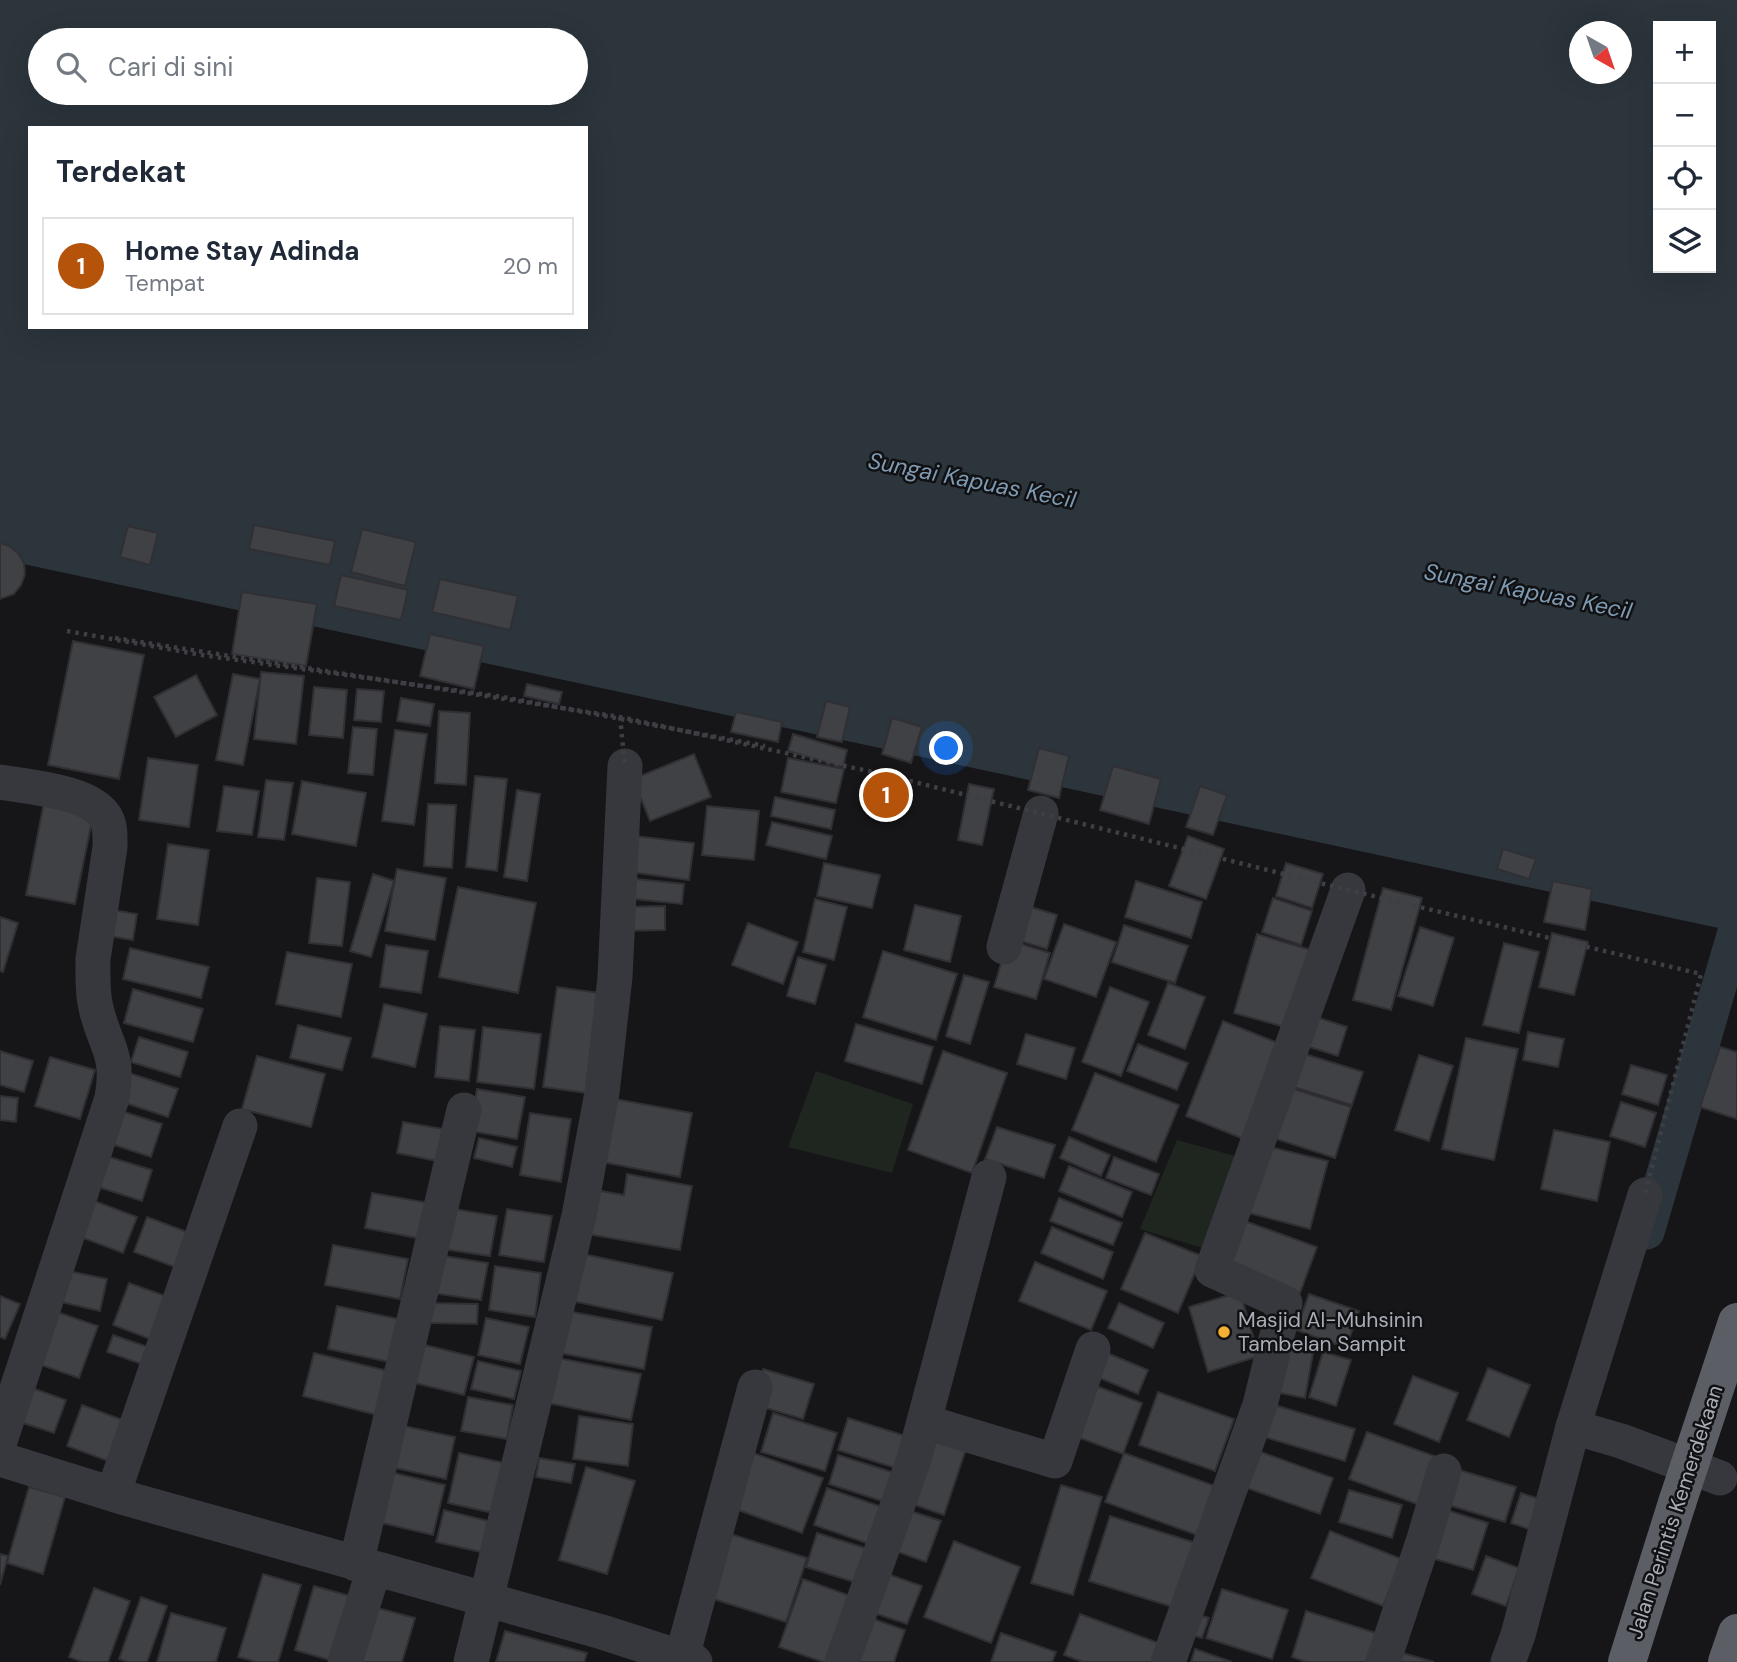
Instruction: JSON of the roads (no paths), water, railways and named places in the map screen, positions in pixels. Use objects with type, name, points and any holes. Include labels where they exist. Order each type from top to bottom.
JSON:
[{"type":"highway","name":"Jalan Perintis Kemerdekaan","points":[[1627,1662],[1676,1503],[1737,1322]]},
{"type":"highway","points":[[1727,1662],[1737,1633]]},
{"type":"street","points":[[471,1662],[579,1216],[600,1106],[615,977],[625,766]]},
{"type":"street","points":[[0,782],[75,797],[92,804],[107,820],[110,847],[93,959],[93,978],[95,1006],[108,1039],[115,1072],[112,1098],[0,1441]]},
{"type":"street","points":[[1004,947],[1041,813]]},
{"type":"street","points":[[1168,1662],[1260,1405],[1285,1303],[1212,1270],[1348,891]]},
{"type":"street","points":[[345,1662],[464,1110]]},
{"type":"street","points":[[113,1494],[240,1126]]},
{"type":"street","points":[[842,1662],[881,1556],[925,1422],[962,1272],[989,1177]]},
{"type":"street","points":[[1508,1662],[1579,1429],[1645,1195]]},
{"type":"street","points":[[925,1422],[1055,1461],[1093,1349]]},
{"type":"street","points":[[0,1459],[688,1660],[755,1387]]},
{"type":"street","points":[[1579,1429],[1621,1441],[1720,1478]]},
{"type":"street","points":[[1383,1662],[1444,1471]]},
{"type":"water","name":"Sungai Kapuas Kecil","points":[[0,0],[1737,0],[1737,932],[0,559]]},
{"type":"waterway","points":[[1647,1232],[1735,932]]},
{"type":"place","name":"Home Stay Adinda","points":[[886,795]]},
{"type":"place","name":"Masjid Al-Muhsinin Tambelan Sampit","points":[[1224,1332]]}]
